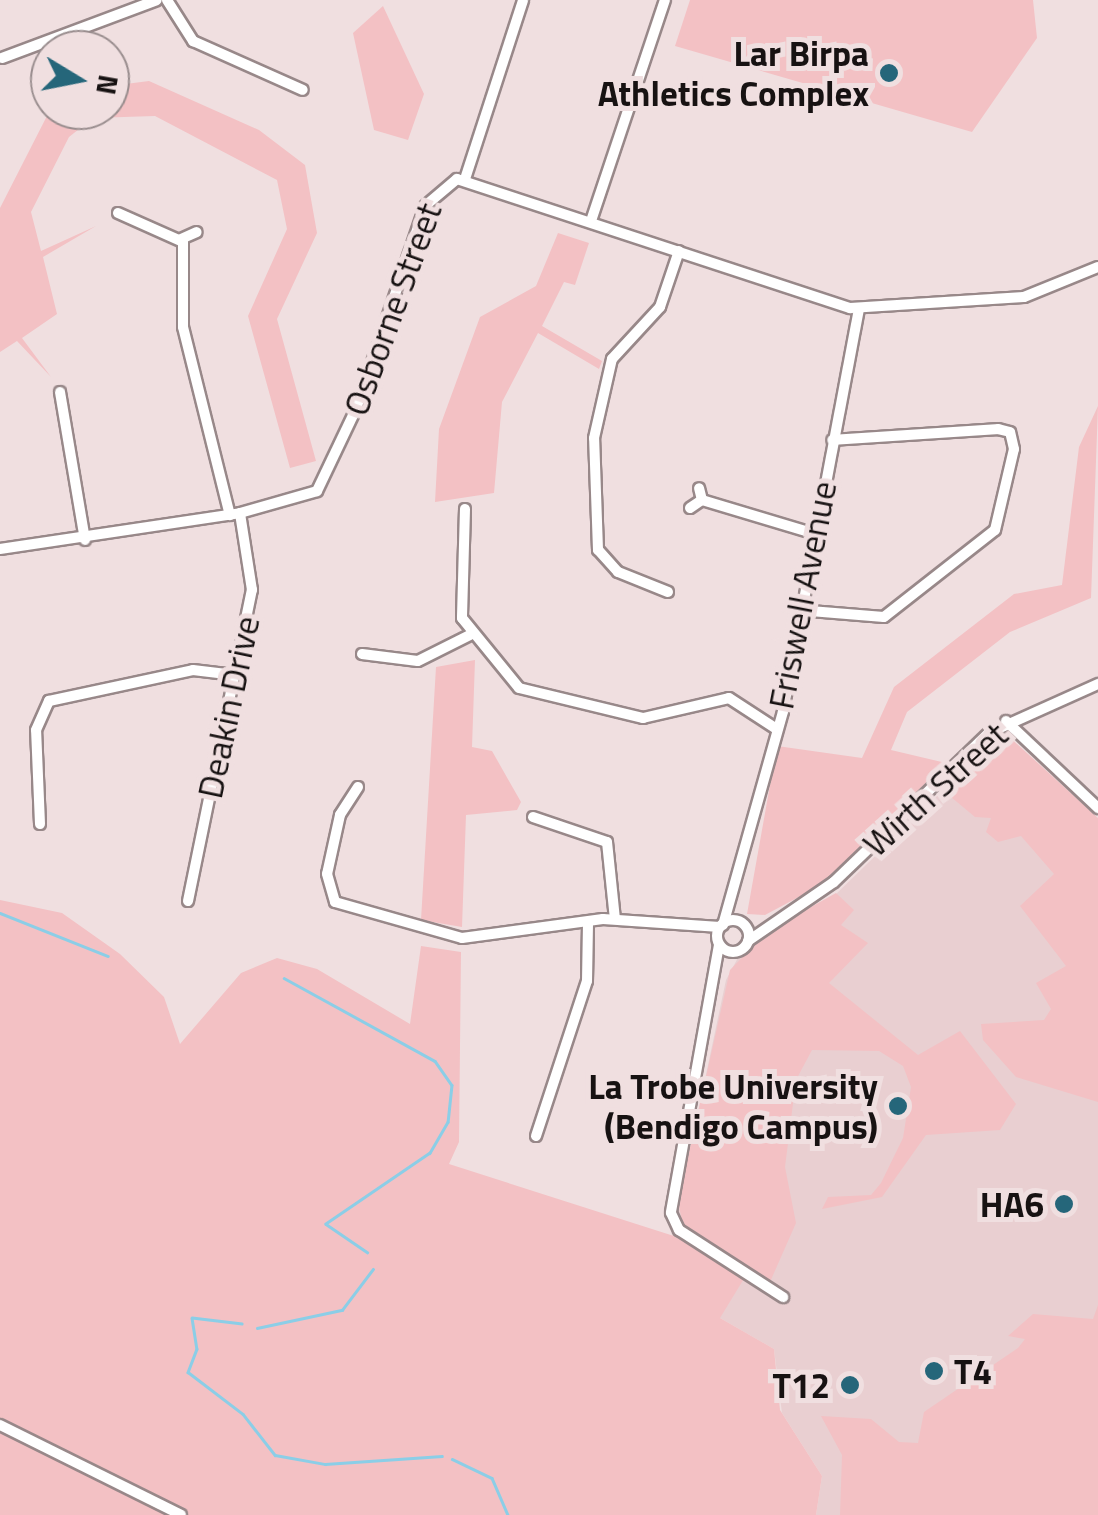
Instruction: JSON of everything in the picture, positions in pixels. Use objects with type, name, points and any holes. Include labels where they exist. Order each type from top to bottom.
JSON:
[{"type":"street","points":[[2,58],[157,0]]},
{"type":"street","points":[[167,0],[193,41],[303,90]]},
{"type":"street","points":[[465,179],[523,0]]},
{"type":"street","points":[[592,218],[665,0]]},
{"type":"street","name":"Osborne Street","points":[[0,549],[85,540],[298,501],[324,482],[425,206],[438,188],[465,179],[859,309],[1038,294],[1098,267]]},
{"type":"street","points":[[118,213],[181,239],[197,232]]},
{"type":"street","name":"Deakin Drive","points":[[181,239],[183,327],[252,590],[188,901]]},
{"type":"street","points":[[668,592],[618,572],[598,550],[594,438],[612,359],[660,307],[679,251]]},
{"type":"street","name":"Friswell Avenue","points":[[718,944],[739,879],[775,728],[859,309]]},
{"type":"street","points":[[60,392],[85,540]]},
{"type":"street","points":[[798,610],[884,617],[995,530],[1014,449],[1010,432],[998,430],[832,440]]},
{"type":"street","points":[[690,508],[701,494],[812,533]]},
{"type":"street","points":[[466,510],[459,600],[470,635],[541,699],[643,718],[724,697],[775,728]]},
{"type":"street","points":[[362,654],[412,662],[470,635]]},
{"type":"street","points":[[40,824],[36,730],[49,701],[193,670],[235,675]]},
{"type":"street","name":"Wirth Street","points":[[738,950],[834,882],[1006,721],[1098,684]]},
{"type":"street","points":[[1006,721],[1098,808]]},
{"type":"street","points":[[358,786],[340,815],[327,874],[335,902],[462,938],[614,919],[694,930],[738,950],[718,983]]},
{"type":"street","points":[[534,817],[607,842],[614,919]]},
{"type":"street","name":"Friswell Avenue","points":[[739,879],[748,941]]},
{"type":"street","name":"Wirth Street","points":[[694,930],[784,914]]},
{"type":"street","points":[[536,1136],[587,981],[588,922]]},
{"type":"street","points":[[718,944],[718,983],[672,1220],[783,1297]]},
{"type":"street","points":[[0,1425],[181,1515]]},
{"type":"shaded area","name":"Lar Birpa Athletics Complex","points":[[690,0],[1033,0],[1037,38],[972,132],[675,46]]},
{"type":"shaded area","points":[[383,6],[424,94],[408,140],[374,130],[353,33]]},
{"type":"shaded area","points":[[149,81],[259,130],[305,165],[317,233],[277,319],[316,461],[290,468],[248,316],[287,229],[277,180],[155,116],[130,117],[130,83]]},
{"type":"shaded area","points":[[40,130],[78,130],[69,137],[31,212],[41,251],[96,226],[43,257],[57,314],[22,338],[51,377],[17,341],[0,352],[0,208]]},
{"type":"shaded area","points":[[558,233],[589,243],[575,285],[564,282],[542,326],[602,361],[599,369],[538,333],[502,402],[494,493],[435,502],[439,429],[480,317],[536,286]]},
{"type":"shaded area","points":[[1098,406],[1091,598],[1010,632],[907,712],[891,750],[946,763],[823,884],[765,915],[747,914],[777,746],[862,758],[894,687],[1014,594],[1062,585],[1079,447]]},
{"type":"shaded area","points":[[475,660],[472,747],[492,751],[521,802],[517,810],[466,815],[462,927],[421,920],[436,667]]},
{"type":"shaded area","name":"La Trobe University (Bendigo Campus)","points":[[1002,733],[1051,778],[1098,1084],[1098,1515],[816,1515],[822,1476],[782,1413],[774,1349],[720,1318],[672,1235],[726,980],[740,954],[834,896]]},
{"type":"shaded area","points":[[1005,733],[1098,818],[1098,1102],[1016,1077],[983,1040],[981,1024],[1044,1020],[1051,1009],[1036,983],[1066,966],[1020,906],[1054,874],[1021,836],[998,842],[986,832],[991,818],[975,817],[939,787]]},
{"type":"shaded area","points":[[836,893],[854,910],[841,925],[868,943],[829,983],[918,1055],[960,1031],[1016,1104],[1000,1130],[926,1135],[882,1197],[822,1209],[828,1197],[871,1195],[881,1183],[903,1138],[911,1087],[903,1066],[879,1051],[812,1050],[796,1080],[785,1167],[796,1223],[770,1282],[683,1226],[678,1201],[730,970],[768,931]]},
{"type":"shaded area","points":[[0,900],[62,913],[120,954],[164,997],[180,1044],[241,973],[277,958],[317,969],[410,1024],[421,946],[461,952],[459,1142],[449,1164],[677,1237],[745,1277],[720,1318],[774,1349],[780,1410],[822,1476],[816,1515],[0,1515]]},
{"type":"shaded area","points":[[1098,1305],[1098,1515],[840,1515],[842,1455],[821,1416],[871,1419],[899,1442],[918,1443],[924,1412],[1018,1348],[1025,1339],[1008,1336],[1033,1314],[1093,1319]]},
{"type":"waterway","points":[[0,913],[108,956]]},
{"type":"waterway","points":[[284,978],[435,1061],[452,1085],[448,1122],[430,1153],[326,1224],[367,1252]]},
{"type":"waterway","points":[[257,1328],[342,1310],[373,1269]]},
{"type":"waterway","points":[[242,1324],[192,1318],[197,1349],[188,1372],[243,1414],[275,1455],[325,1464],[442,1456]]},
{"type":"waterway","points":[[452,1459],[492,1478],[508,1515]]},
{"type":"place","name":"Lar Birpa Athletics Complex","points":[[889,73]]},
{"type":"place","name":"La Trobe University (Bendigo Campus)","points":[[898,1106]]},
{"type":"place","name":"HA6","points":[[1064,1204]]},
{"type":"place","name":"T4","points":[[934,1371]]},
{"type":"place","name":"T12","points":[[850,1385]]}]
